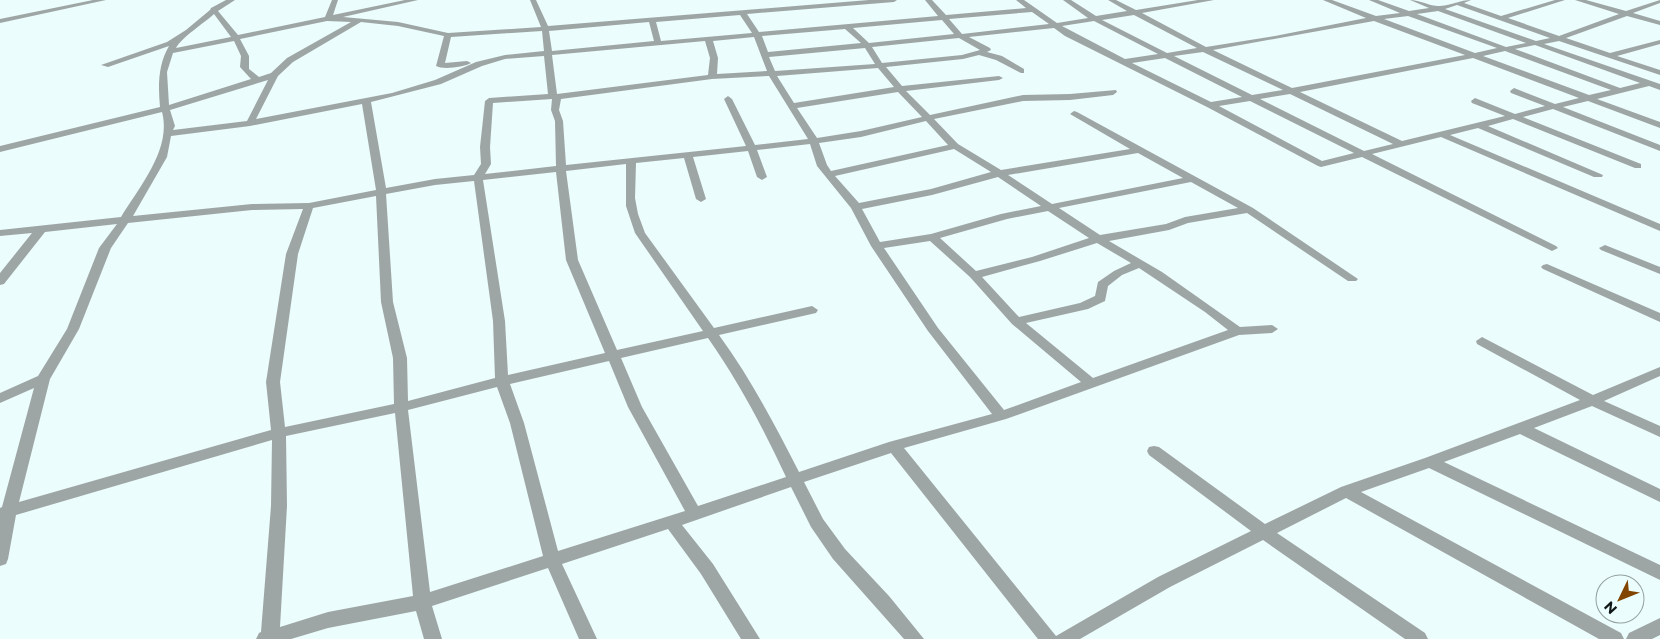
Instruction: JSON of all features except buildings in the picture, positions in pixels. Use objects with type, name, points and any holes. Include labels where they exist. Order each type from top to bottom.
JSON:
[{"type":"street","points":[[0,21],[103,0]]},
{"type":"street","points":[[105,65],[148,52],[178,38],[201,23],[213,10],[232,0]]},
{"type":"street","points":[[328,19],[335,0]]},
{"type":"street","points":[[168,52],[415,0]]},
{"type":"street","points":[[533,0],[545,28],[547,53],[555,96],[555,110],[559,121],[561,169],[572,260],[635,406],[694,513]]},
{"type":"street","points":[[328,19],[398,24],[448,35],[894,0]]},
{"type":"street","points":[[588,639],[552,559],[517,424],[502,380],[499,321],[478,177],[486,164],[485,147],[489,101],[555,96],[712,77],[880,66],[962,57],[987,50],[960,36],[928,0]]},
{"type":"street","points":[[1018,0],[1053,24],[1321,164],[1650,83]]},
{"type":"street","points":[[1066,0],[1095,18],[1167,56],[1552,248]]},
{"type":"street","points":[[1110,0],[1206,50],[1403,145]]},
{"type":"street","points":[[764,55],[1026,30],[1053,24],[1211,0]]},
{"type":"street","points":[[1326,0],[1660,125]]},
{"type":"street","points":[[1372,0],[1621,91]]},
{"type":"street","points":[[1413,0],[1660,87]]},
{"type":"street","points":[[1447,0],[1660,73]]},
{"type":"street","points":[[1124,62],[1275,38],[1344,23],[1438,9],[1468,0]]},
{"type":"street","points":[[1502,18],[1562,0]]},
{"type":"street","points":[[1578,0],[1660,23]]},
{"type":"street","points":[[1210,105],[1328,85],[1471,54],[1560,38],[1660,1]]},
{"type":"street","points":[[837,3],[843,10]]},
{"type":"street","points":[[213,10],[236,38],[245,56],[244,70],[258,80]]},
{"type":"street","points":[[167,134],[250,123],[387,97],[438,82],[463,69],[505,57],[943,16],[1031,10]]},
{"type":"street","points":[[742,12],[757,34],[772,74],[790,106],[814,141],[822,166],[856,207],[876,246],[934,331],[1001,416]]},
{"type":"street","points":[[850,17],[856,24]]},
{"type":"street","points":[[250,123],[274,75],[290,60],[360,20]]},
{"type":"street","points":[[652,20],[658,43]]},
{"type":"street","points":[[846,26],[867,45],[880,66],[900,89],[955,146],[1209,309],[1237,331]]},
{"type":"street","points":[[448,35],[440,66],[491,61]]},
{"type":"street","points":[[0,559],[4,513],[43,379],[73,329],[105,248],[125,220],[162,157],[170,126],[165,110],[161,80],[168,52],[178,38]]},
{"type":"street","points":[[708,40],[712,49],[715,66],[712,77]]},
{"type":"street","points":[[1610,55],[1660,42]]},
{"type":"street","points":[[981,53],[999,58],[1021,71]]},
{"type":"street","points":[[0,149],[165,110],[274,75]]},
{"type":"street","points":[[790,106],[900,89],[999,78]]},
{"type":"street","points":[[1514,91],[1660,148]]},
{"type":"street","points":[[561,169],[814,141],[861,134],[1022,98],[1070,97],[1113,92]]},
{"type":"street","points":[[728,99],[740,127],[752,148],[762,178]]},
{"type":"street","points":[[366,100],[382,192],[387,302],[400,358],[401,407],[422,602],[433,639]]},
{"type":"street","points":[[1475,101],[1638,166]]},
{"type":"street","points":[[1074,114],[1248,210],[1352,279]]},
{"type":"street","points":[[1475,124],[1598,175]]},
{"type":"street","points":[[1445,136],[1660,228]]},
{"type":"street","points":[[0,233],[252,207],[309,206],[435,182],[814,141]]},
{"type":"street","points":[[829,174],[955,146]]},
{"type":"street","points":[[856,207],[932,192],[999,173],[1140,150]]},
{"type":"street","points":[[688,155],[701,199]]},
{"type":"street","points":[[631,161],[629,194],[631,211],[640,233],[712,332],[760,409],[817,523],[839,554],[915,639]]},
{"type":"street","points":[[876,246],[932,237],[984,221],[1051,206],[1193,179]]},
{"type":"street","points":[[309,206],[292,254],[273,382],[279,432],[279,506],[268,639],[328,620],[422,602],[671,522],[894,446],[1001,416],[1237,331],[1272,329]]},
{"type":"street","points":[[974,275],[1036,259],[1098,239],[1169,227],[1185,220],[1248,210]]},
{"type":"street","points":[[0,281],[41,229]]},
{"type":"street","points":[[932,237],[974,275],[1016,321],[1091,384]]},
{"type":"street","points":[[1605,248],[1660,271]]},
{"type":"street","points":[[1016,321],[1084,306],[1101,298],[1102,285],[1118,272],[1139,264]]},
{"type":"street","points":[[1547,267],[1660,318]]},
{"type":"street","points":[[4,513],[279,432],[401,407],[502,380],[812,310]]},
{"type":"street","points":[[1482,341],[1592,401],[1660,432]]},
{"type":"street","points":[[1064,639],[1164,582],[1346,491],[1430,462],[1592,401],[1660,371]]},
{"type":"street","points":[[0,398],[43,379]]},
{"type":"street","points":[[1519,427],[1660,496]]},
{"type":"street","points":[[894,446],[1049,639]]},
{"type":"street","points":[[1154,450],[1264,532],[1419,639]]},
{"type":"street","points":[[1430,462],[1660,573]]},
{"type":"street","points":[[1346,491],[1615,639]]},
{"type":"street","points":[[671,522],[707,569],[752,639]]},
{"type":"street","points":[[1635,639],[1660,626]]}]
